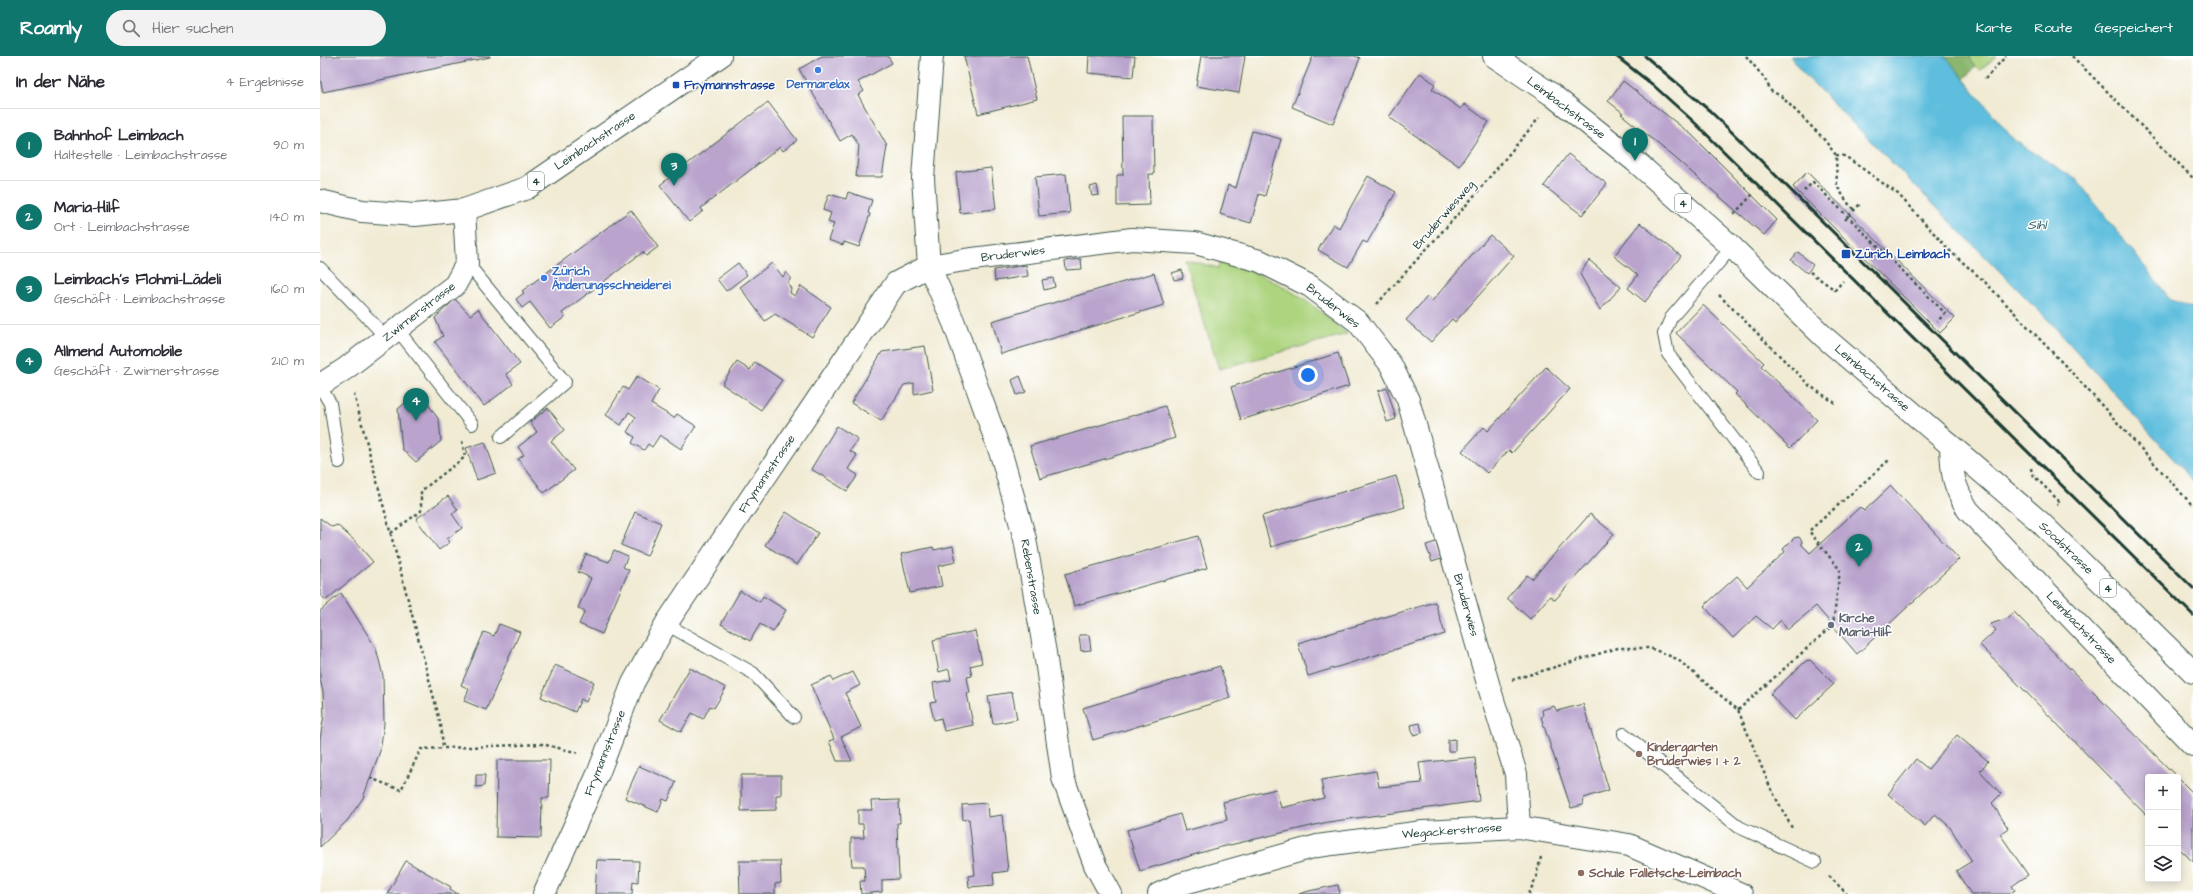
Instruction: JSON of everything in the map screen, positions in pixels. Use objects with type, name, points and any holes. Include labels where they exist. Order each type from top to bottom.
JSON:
[{"type":"street","points":[[929,266],[923,178],[932,56]]},
{"type":"street","name":"Leimbachstrasse","points":[[1494,56],[1550,94],[1635,160],[1732,247],[1824,337],[1951,446],[1952,476],[1958,493],[1968,510],[2193,744]]},
{"type":"street","name":"Leimbachstrasse","points":[[320,201],[362,211],[415,215],[464,210],[527,188],[714,58]]},
{"type":"street","points":[[464,210],[467,263]]},
{"type":"street","name":"Bruderwies","points":[[929,266],[1132,239],[1195,243],[1260,261],[1310,286],[1358,322],[1391,365],[1408,400],[1489,687],[1516,774],[1519,827]]},
{"type":"street","name":"Zwirnerstrasse","points":[[320,386],[392,334],[455,285],[467,263]]},
{"type":"street","name":"Frymannstrasse","points":[[544,894],[601,767],[633,683],[666,624],[896,283],[929,266]]},
{"type":"street","name":"Rebenstrasse","points":[[929,266],[954,323],[1002,457],[1024,538],[1045,653],[1063,778],[1095,865],[1111,894]]},
{"type":"street","name":"Soodstrasse","points":[[1951,446],[2040,522],[2193,672]]},
{"type":"street","name":"Wegackerstrasse","points":[[1159,894],[1181,884],[1318,846],[1423,832],[1519,827],[1629,845],[1741,894]]},
{"type":"lane","points":[[1732,247],[1670,318],[1664,334],[1668,354],[1759,472]]},
{"type":"lane","points":[[467,263],[565,382],[501,437]]},
{"type":"lane","points":[[320,268],[392,334],[472,424]]},
{"type":"lane","points":[[320,386],[330,404],[338,462]]},
{"type":"lane","points":[[666,624],[753,673],[794,717]]},
{"type":"lane","points":[[1624,734],[1738,827],[1815,862]]},
{"type":"path","points":[[1746,56],[1765,78],[1771,91],[1786,101],[1822,137],[1836,155],[1837,186],[1854,210]]},
{"type":"path","points":[[1985,79],[2006,56]]},
{"type":"path","points":[[2072,56],[2193,178]]},
{"type":"path","name":"Bruderwiesweg","points":[[1358,322],[1468,203],[1539,117]]},
{"type":"path","points":[[1836,155],[1845,156],[1898,194],[1951,252],[1985,282],[2076,377],[2193,506]]},
{"type":"path","points":[[1804,191],[1813,182],[1945,314],[1937,322]]},
{"type":"path","points":[[1734,214],[1753,194]]},
{"type":"path","points":[[1845,220],[1862,203]]},
{"type":"path","points":[[1810,272],[1835,290],[1843,281]]},
{"type":"path","points":[[1717,293],[1810,386],[1835,403]]},
{"type":"path","points":[[345,369],[391,533],[441,725],[443,747]]},
{"type":"path","points":[[391,533],[421,511],[421,491],[465,457],[461,433],[472,424]]},
{"type":"path","points":[[1738,710],[1833,625],[1840,570],[1809,531],[1889,460]]},
{"type":"path","points":[[2031,468],[2032,474],[2060,502]]},
{"type":"path","points":[[1507,681],[1618,648],[1650,648],[1677,659],[1738,710],[1770,787],[1793,832],[1815,862],[1847,894]]},
{"type":"path","points":[[370,778],[401,790],[421,749],[542,744],[587,755]]},
{"type":"path","points":[[1529,894],[1536,877],[1543,851]]},
{"type":"green space","points":[[1945,56],[1969,56],[1975,67],[1964,79]]},
{"type":"green space","points":[[1969,56],[1997,56],[1980,70],[1975,67]]},
{"type":"green space","points":[[1184,259],[1218,268],[1220,261],[1255,272],[1304,299],[1347,334],[1219,369]]},
{"type":"water","name":"Sihl","points":[[1790,56],[1945,56],[2014,140],[2077,180],[2170,299],[2193,308],[2193,481],[2050,322],[1802,72]]},
{"type":"building","points":[[320,56],[490,57],[323,92],[320,78]]},
{"type":"building","points":[[822,56],[888,56],[892,63],[858,82],[864,91],[858,95],[887,146],[882,177],[856,177],[859,146],[852,134],[840,141],[799,69]]},
{"type":"building","points":[[964,56],[1027,56],[1037,99],[978,114]]},
{"type":"building","points":[[1089,56],[1135,56],[1133,77],[1088,73]]},
{"type":"building","points":[[1201,56],[1245,56],[1239,93],[1196,86]]},
{"type":"building","points":[[1313,56],[1354,56],[1360,58],[1333,124],[1292,107]]},
{"type":"building","points":[[1420,73],[1435,84],[1432,89],[1461,109],[1464,104],[1489,122],[1459,166],[1389,117]]},
{"type":"building","points":[[1623,81],[1692,135],[1777,220],[1764,235],[1674,157],[1621,114],[1623,113],[1608,101]]},
{"type":"building","points":[[768,102],[797,140],[783,151],[780,147],[701,208],[703,211],[689,222],[660,185]]},
{"type":"building","points":[[1122,116],[1153,116],[1154,174],[1149,174],[1150,205],[1117,206],[1117,175],[1123,175]]},
{"type":"building","points":[[1252,131],[1281,139],[1265,196],[1259,194],[1251,223],[1220,214],[1228,185],[1236,188]]},
{"type":"building","points":[[1568,154],[1607,184],[1582,215],[1544,186]]},
{"type":"building","points":[[991,168],[996,209],[960,213],[956,172]]},
{"type":"building","points":[[1807,172],[1955,318],[1940,333],[1793,187]]},
{"type":"building","points":[[1066,174],[1070,213],[1039,216],[1035,177]]},
{"type":"building","points":[[1368,176],[1396,192],[1367,243],[1363,241],[1348,267],[1318,250],[1333,224],[1339,228]]},
{"type":"building","points":[[1097,185],[1099,195],[1092,196],[1090,187]]},
{"type":"building","points":[[848,192],[872,200],[868,213],[870,214],[859,247],[844,242],[843,245],[828,240],[834,224],[828,222],[831,213],[823,210],[829,194],[846,199]]},
{"type":"building","points":[[631,210],[658,247],[646,256],[643,252],[562,313],[565,317],[550,328],[530,302],[522,308],[516,299],[524,293],[522,291]]},
{"type":"building","points":[[1640,223],[1681,256],[1645,302],[1628,288],[1638,275],[1614,256]]},
{"type":"building","points":[[1490,235],[1514,256],[1455,322],[1452,319],[1431,342],[1406,320],[1427,297],[1432,301]]},
{"type":"building","points":[[1798,252],[1813,265],[1807,273],[1791,260]]},
{"type":"building","points":[[1081,259],[1082,269],[1066,270],[1065,261]]},
{"type":"building","points":[[1589,260],[1621,287],[1600,310],[1580,274]]},
{"type":"building","points":[[738,263],[747,275],[726,291],[717,279]]},
{"type":"building","points":[[772,263],[783,277],[786,272],[791,278],[788,283],[791,289],[790,293],[795,296],[801,286],[831,307],[812,337],[775,314],[765,321],[740,287]]},
{"type":"building","points":[[1026,265],[1028,276],[995,281],[994,270]]},
{"type":"building","points":[[1182,270],[1183,278],[1174,280],[1172,273]]},
{"type":"building","points":[[1154,273],[1164,305],[1001,354],[992,321]]},
{"type":"building","points":[[1053,278],[1055,287],[1044,290],[1042,280]]},
{"type":"building","points":[[455,299],[470,315],[478,309],[520,364],[506,374],[513,384],[484,406],[435,342],[443,336],[435,318]]},
{"type":"building","points":[[1703,305],[1764,363],[1761,366],[1817,420],[1790,448],[1735,394],[1737,392],[1676,333]]},
{"type":"building","points":[[925,346],[933,390],[914,394],[914,383],[904,385],[881,421],[851,403],[882,352]]},
{"type":"building","points":[[1338,353],[1349,386],[1241,420],[1231,387]]},
{"type":"building","points":[[737,362],[750,370],[755,362],[782,380],[761,410],[722,384]]},
{"type":"building","points":[[1546,367],[1570,389],[1512,453],[1509,450],[1487,473],[1462,451],[1484,427],[1488,431]]},
{"type":"building","points":[[637,376],[659,390],[651,404],[674,418],[677,414],[696,426],[681,449],[660,435],[652,447],[648,444],[644,450],[632,443],[635,437],[627,432],[636,417],[629,412],[621,425],[606,415],[623,387],[628,390]]},
{"type":"building","points":[[1020,376],[1026,392],[1017,395],[1012,380]]},
{"type":"building","points":[[1387,388],[1396,419],[1387,422],[1378,391]]},
{"type":"building","points":[[419,391],[439,420],[441,441],[416,462],[402,449],[398,409]]},
{"type":"building","points":[[1165,406],[1175,438],[1040,478],[1030,446]]},
{"type":"building","points":[[548,408],[565,430],[551,441],[574,470],[544,493],[518,459],[524,455],[518,447],[537,432],[530,422]]},
{"type":"building","points":[[837,426],[858,439],[850,451],[857,455],[848,469],[858,475],[847,491],[811,469]]},
{"type":"building","points":[[485,442],[496,473],[477,480],[466,448]]},
{"type":"building","points":[[1396,476],[1405,507],[1271,547],[1262,516]]},
{"type":"building","points":[[1891,486],[1959,559],[1857,654],[1816,606],[1787,630],[1781,620],[1772,629],[1756,616],[1733,638],[1704,606],[1737,576],[1747,587],[1785,552],[1783,549],[1794,538],[1799,537],[1802,541],[1802,545],[1810,553],[1860,507],[1864,511]]},
{"type":"building","points":[[448,496],[458,510],[452,514],[462,528],[447,539],[450,542],[439,550],[416,519]]},
{"type":"building","points":[[635,512],[661,523],[647,556],[621,545]]},
{"type":"building","points":[[786,512],[818,533],[797,565],[765,545]]},
{"type":"building","points":[[1590,514],[1614,534],[1555,600],[1550,596],[1530,619],[1507,598],[1527,575],[1532,579]]},
{"type":"building","points":[[320,518],[332,527],[337,525],[356,542],[373,562],[326,600],[320,595]]},
{"type":"building","points":[[1198,536],[1207,568],[1074,606],[1065,574]]},
{"type":"building","points":[[1436,542],[1441,559],[1432,562],[1426,545]]},
{"type":"building","points":[[953,546],[956,562],[938,566],[942,586],[910,593],[901,554],[933,547],[934,550]]},
{"type":"building","points":[[614,550],[628,556],[623,567],[629,570],[602,634],[579,624],[585,611],[578,608],[591,578],[578,572],[586,554],[609,562]]},
{"type":"building","points":[[740,591],[760,602],[763,596],[786,610],[773,632],[760,624],[750,641],[721,624]]},
{"type":"building","points":[[341,593],[376,648],[383,676],[384,724],[380,751],[363,798],[347,821],[320,847],[320,739],[324,715],[323,692],[320,679],[320,611]]},
{"type":"building","points":[[1435,602],[1445,634],[1308,676],[1298,643]]},
{"type":"building","points":[[2014,612],[2174,774],[2145,774],[2145,814],[1980,645],[1996,630],[1990,624],[2007,619]]},
{"type":"building","points":[[499,624],[520,632],[486,710],[464,701],[469,689],[461,685],[484,632],[494,636]]},
{"type":"building","points":[[975,631],[982,663],[970,666],[972,676],[967,677],[970,693],[967,693],[973,725],[944,731],[941,718],[934,720],[930,703],[936,702],[933,683],[951,680],[949,669],[939,672],[933,640]]},
{"type":"building","points":[[1079,635],[1089,635],[1091,650],[1081,651]]},
{"type":"building","points":[[1810,660],[1834,684],[1795,720],[1770,694],[1806,661]]},
{"type":"building","points":[[555,665],[594,682],[586,702],[581,699],[575,712],[541,697]]},
{"type":"building","points":[[1220,666],[1230,698],[1093,740],[1083,708]]},
{"type":"building","points":[[690,668],[726,688],[714,708],[710,706],[703,719],[692,713],[681,732],[660,720]]},
{"type":"building","points":[[853,672],[860,685],[845,693],[861,727],[841,737],[852,761],[837,761],[829,741],[834,739],[811,685],[831,676],[833,681]]},
{"type":"building","points":[[1012,692],[1017,719],[993,724],[988,696]]},
{"type":"building","points":[[1583,704],[1609,790],[1584,798],[1583,805],[1571,808],[1541,717],[1543,716],[1542,710],[1554,706],[1557,711]]},
{"type":"building","points":[[1420,723],[1422,733],[1413,735],[1411,725]]},
{"type":"building","points":[[1957,735],[1988,761],[1980,771],[2001,794],[1992,803],[2008,828],[2000,834],[2028,875],[2012,886],[2015,890],[2009,894],[1971,894],[1956,871],[1972,861],[1949,826],[1935,814],[1925,826],[1888,794],[1916,759],[1928,769]]},
{"type":"building","points":[[1455,739],[1455,751],[1448,751],[1448,740]]},
{"type":"building","points":[[1475,757],[1479,801],[1328,822],[1213,849],[1140,871],[1127,830],[1180,814],[1185,831],[1227,820],[1223,802],[1276,789],[1281,808],[1324,798],[1321,780],[1376,771],[1379,787],[1422,783],[1419,763]]},
{"type":"building","points":[[497,760],[550,760],[549,798],[542,798],[541,838],[496,837]]},
{"type":"building","points":[[639,766],[676,782],[668,801],[663,799],[658,812],[625,798]]},
{"type":"building","points":[[476,775],[485,775],[484,786],[476,787]]},
{"type":"building","points":[[741,775],[781,775],[781,795],[776,795],[776,810],[741,811]]},
{"type":"building","points":[[2181,781],[2193,793],[2193,862],[2181,850]]},
{"type":"building","points":[[899,800],[900,823],[897,823],[899,879],[882,880],[882,892],[861,894],[860,881],[865,881],[864,866],[852,866],[851,853],[851,838],[864,838],[863,824],[858,824],[858,810],[872,810],[871,801]]},
{"type":"building","points":[[987,803],[988,817],[1002,815],[1008,871],[993,873],[994,885],[969,887],[968,876],[975,875],[969,819],[963,820],[962,805]]},
{"type":"building","points":[[597,860],[639,861],[638,882],[633,881],[632,894],[595,894]]},
{"type":"building","points":[[406,861],[451,887],[450,889],[458,894],[387,894]]},
{"type":"building","points":[[739,861],[780,861],[781,883],[775,884],[775,894],[740,894]]},
{"type":"building","points":[[1338,885],[1340,894],[1299,894],[1309,891]]},
{"type":"railway","points":[[1616,56],[1653,85],[1694,122],[2193,615]]},
{"type":"railway","points":[[1645,56],[1710,111],[1742,142],[2193,588]]},
{"type":"place","name":"Dermarelax","points":[[818,70]]},
{"type":"place","name":"Frymannstrasse","points":[[676,85]]},
{"type":"place","name":"Bahnhof Leimbach","points":[[1635,161]]},
{"type":"place","name":"Leimbach's Flohmi-Lädeli","points":[[674,186]]},
{"type":"place","name":"Zürich Leimbach","points":[[1846,254]]},
{"type":"place","name":"Zürich Änderungsschneiderei","points":[[544,278]]},
{"type":"place","name":"Allmend Automobile","points":[[416,421]]},
{"type":"place","name":"Maria-Hilf","points":[[1859,567]]},
{"type":"place","name":"Kirche Maria-Hilf","points":[[1831,625]]},
{"type":"place","name":"Kindergarten Bruderwies 1 + 2","points":[[1639,754]]},
{"type":"place","name":"Schule Falletsche-Leimbach","points":[[1581,873]]}]
